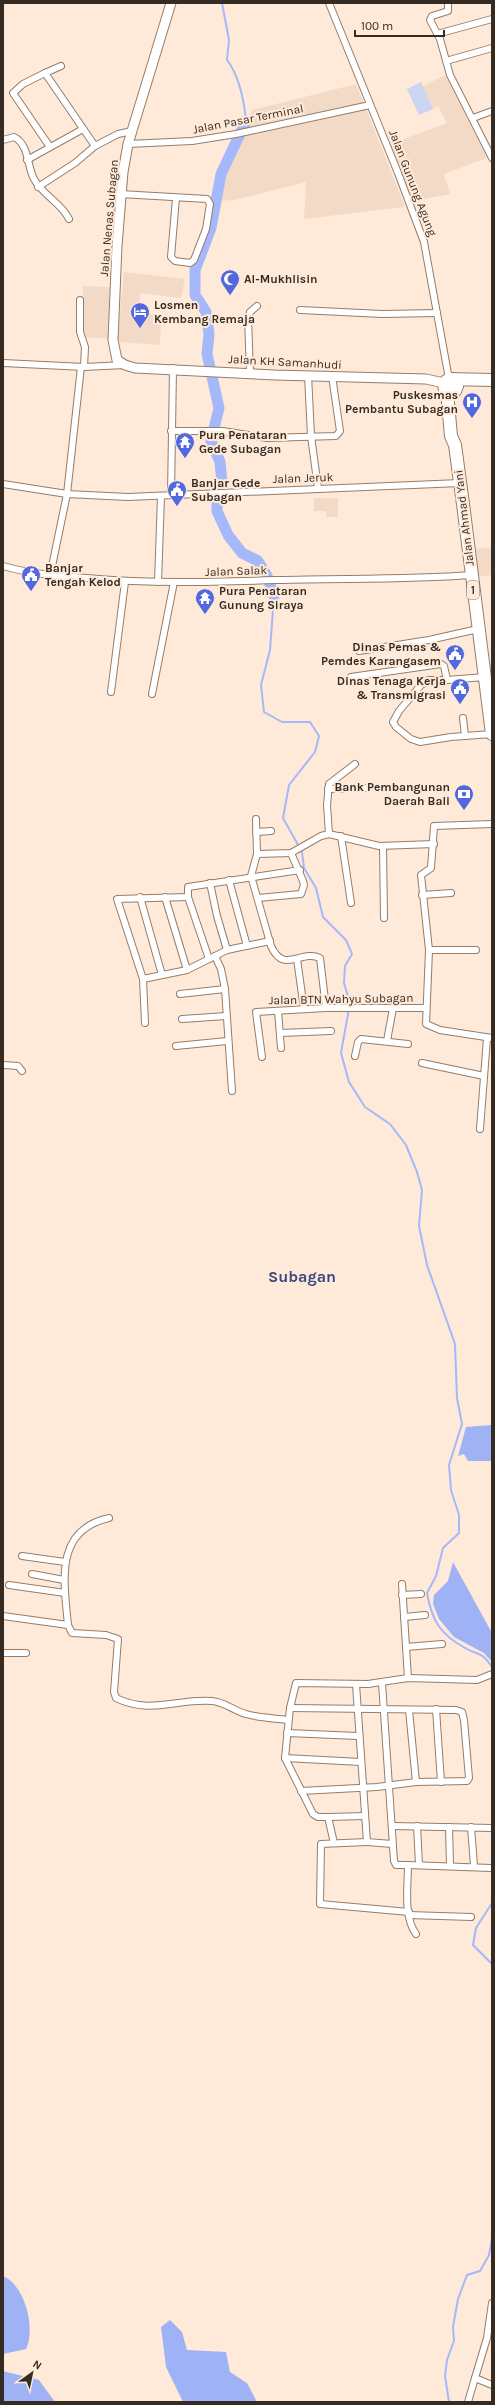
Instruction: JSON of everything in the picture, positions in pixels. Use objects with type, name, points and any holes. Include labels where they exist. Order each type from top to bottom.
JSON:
[{"type":"highway","points":[[451,386],[492,380]]},
{"type":"highway","points":[[451,386],[492,385]]},
{"type":"highway","name":"Jalan Ahmad Yani","points":[[451,386],[458,435],[455,445],[492,734]]},
{"type":"main road","name":"Jalan Nenas Subagan","points":[[124,366],[117,360],[113,346],[120,194],[128,144],[171,3]]},
{"type":"main road","name":"Jalan KH Samanhudi","points":[[124,366],[250,373],[426,379],[451,386]]},
{"type":"street","name":"Jalan Gunung Agung","points":[[329,3],[424,242],[451,386]]},
{"type":"street","points":[[448,3],[448,10],[430,18],[437,34],[450,75],[492,158]]},
{"type":"street","points":[[437,34],[492,19]]},
{"type":"street","points":[[446,62],[492,48]]},
{"type":"street","points":[[50,147],[13,93],[23,84],[62,66]]},
{"type":"street","points":[[45,73],[95,146]]},
{"type":"street","name":"Jalan Pasar Terminal","points":[[128,144],[192,141],[236,134],[370,105]]},
{"type":"street","points":[[473,118],[492,111]]},
{"type":"street","points":[[27,160],[83,129]]},
{"type":"street","points":[[38,187],[75,163],[95,146],[118,134],[132,131]]},
{"type":"street","points":[[3,140],[14,137],[20,141],[38,187],[62,208],[69,219]]},
{"type":"street","points":[[120,194],[176,198],[204,198],[210,204],[206,229],[194,260],[190,263],[175,261],[171,257],[176,198]]},
{"type":"street","points":[[50,576],[67,494],[85,347],[80,332],[80,300]]},
{"type":"street","points":[[250,373],[248,318],[250,312],[257,306]]},
{"type":"street","points":[[300,310],[382,314],[437,313]]},
{"type":"street","points":[[3,363],[82,367],[124,366]]},
{"type":"street","points":[[171,495],[173,368]]},
{"type":"street","points":[[308,375],[311,436],[318,488]]},
{"type":"street","points":[[171,431],[223,432],[267,438],[336,436],[340,431],[332,376]]},
{"type":"street","name":"Jalan Jeruk","points":[[3,484],[67,494],[102,497],[225,494],[318,488],[460,483]]},
{"type":"street","points":[[158,582],[161,496]]},
{"type":"street","name":"Jalan Salak","points":[[3,566],[50,576],[126,582],[239,583],[279,580],[430,578],[471,575]]},
{"type":"street","points":[[111,692],[126,582]]},
{"type":"street","points":[[152,694],[174,582]]},
{"type":"street","points":[[359,651],[429,640],[478,629]]},
{"type":"street","points":[[351,677],[441,664],[444,666],[447,680]]},
{"type":"street","points":[[485,677],[429,680],[425,682],[395,717],[394,724],[411,739],[420,742],[492,734]]},
{"type":"street","points":[[463,718],[465,736]]},
{"type":"street","points":[[329,834],[327,822],[328,789],[332,780],[355,764]]},
{"type":"street","points":[[328,789],[367,788]]},
{"type":"street","points":[[256,819],[257,854],[251,876],[270,940],[280,959],[285,961],[320,958],[326,1008]]},
{"type":"street","name":"Jalan BTN Wahyu Subagan","points":[[490,1038],[462,1035],[428,1026],[425,1020],[429,950],[421,875],[430,870],[434,844],[433,827],[492,824]]},
{"type":"street","points":[[256,832],[271,831]]},
{"type":"street","points":[[257,854],[292,852],[329,834],[383,846],[434,844]]},
{"type":"street","points":[[341,836],[351,903]]},
{"type":"street","points":[[383,846],[384,918]]},
{"type":"street","points":[[258,898],[301,894],[304,886],[300,870],[292,852]]},
{"type":"street","points":[[209,959],[188,897],[188,886],[300,870]]},
{"type":"street","points":[[229,880],[247,946]]},
{"type":"street","points":[[210,882],[217,916],[227,950]]},
{"type":"street","points":[[422,895],[451,893]]},
{"type":"street","points":[[140,897],[162,975]]},
{"type":"street","points":[[164,897],[187,970]]},
{"type":"street","points":[[145,1023],[143,979],[117,898],[188,897]]},
{"type":"street","points":[[143,979],[187,970],[227,950],[270,940]]},
{"type":"street","points":[[429,950],[476,950]]},
{"type":"street","points":[[215,956],[221,969],[225,989],[227,1041],[232,1091]]},
{"type":"street","points":[[297,959],[304,1009]]},
{"type":"street","points":[[180,994],[225,989]]},
{"type":"street","name":"Jalan BTN Wahyu Subagan","points":[[262,1057],[256,1012],[326,1008],[426,1008]]},
{"type":"street","points":[[387,1041],[393,1008]]},
{"type":"street","points":[[278,1011],[281,1048]]},
{"type":"street","points":[[182,1019],[226,1016]]},
{"type":"street","points":[[280,1033],[331,1031]]},
{"type":"street","points":[[480,1129],[484,1076],[490,1038]]},
{"type":"street","points":[[354,1056],[360,1040],[387,1041],[408,1044]]},
{"type":"street","points":[[176,1046],[227,1041]]},
{"type":"street","points":[[422,1063],[484,1076]]},
{"type":"street","points":[[3,1065],[18,1066],[22,1071]]},
{"type":"street","points":[[110,1518],[93,1522],[70,1548],[65,1562],[64,1580],[68,1625],[72,1633],[106,1635],[118,1639],[114,1692],[116,1698],[134,1704],[162,1706],[212,1700],[246,1714],[288,1720]]},
{"type":"street","points":[[22,1556],[65,1562]]},
{"type":"street","points":[[32,1574],[64,1580]]},
{"type":"street","points":[[402,1584],[408,1678]]},
{"type":"street","points":[[9,1585],[65,1593]]},
{"type":"street","points":[[402,1595],[420,1594]]},
{"type":"street","points":[[404,1617],[425,1615]]},
{"type":"street","points":[[3,1616],[68,1625]]},
{"type":"street","points":[[406,1647],[442,1644]]},
{"type":"street","points":[[3,1653],[26,1652]]},
{"type":"street","points":[[364,1816],[318,1817],[313,1814],[284,1758],[290,1708],[294,1687],[298,1682],[356,1684],[382,1683],[408,1678],[477,1680],[492,1674]]},
{"type":"street","points":[[382,1683],[390,1786],[392,1844],[395,1863],[408,1865],[450,1865],[491,1868]]},
{"type":"street","points":[[356,1684],[358,1736],[367,1842]]},
{"type":"street","points":[[290,1708],[357,1710],[436,1709],[456,1710],[462,1712],[469,1774],[467,1781],[416,1782],[390,1786],[301,1791]]},
{"type":"street","points":[[436,1709],[441,1782]]},
{"type":"street","points":[[409,1710],[416,1782]]},
{"type":"street","points":[[288,1733],[358,1736]]},
{"type":"street","points":[[284,1758],[361,1762]]},
{"type":"street","points":[[328,1817],[334,1843]]},
{"type":"street","points":[[392,1826],[492,1828]]},
{"type":"street","points":[[417,1826],[419,1864]]},
{"type":"street","points":[[449,1826],[450,1865]]},
{"type":"street","points":[[471,1827],[474,1866]]},
{"type":"street","points":[[392,1844],[367,1842],[324,1843],[320,1848],[321,1905],[471,1917]]},
{"type":"street","points":[[408,1865],[409,1913],[412,1928],[416,1934]]},
{"type":"street","points":[[468,2402],[490,2338],[492,2303]]},
{"type":"street","points":[[475,2378],[492,2385]]},
{"type":"shaded area","points":[[445,75],[487,158],[444,174],[450,194],[411,202],[390,144],[447,123],[438,106],[419,115],[407,89],[421,82],[423,86]]},
{"type":"shaded area","points":[[421,82],[433,109],[419,115],[407,89]]},
{"type":"shaded area","points":[[356,84],[405,207],[304,219],[306,182],[235,200],[217,201],[224,174],[241,144],[252,110]]},
{"type":"shaded area","points":[[124,272],[185,279],[181,298],[140,293],[139,314],[161,315],[160,345],[117,342]]},
{"type":"shaded area","points":[[83,286],[110,287],[108,338],[82,338]]},
{"type":"shaded area","points":[[314,498],[338,498],[338,517],[326,517],[326,511],[314,511]]},
{"type":"shaded area","points":[[492,547],[492,575],[477,577],[474,549]]},
{"type":"shaded area","points":[[492,1425],[492,1461],[468,1461],[464,1454],[458,1456],[466,1427]]},
{"type":"shaded area","points":[[453,1562],[492,1633],[492,1662],[484,1653],[454,1637],[439,1619],[433,1604],[434,1595],[448,1581]]},
{"type":"shaded area","points":[[3,2276],[11,2281],[23,2298],[29,2319],[30,2330],[26,2349],[3,2354]]},
{"type":"shaded area","points":[[170,2320],[182,2332],[187,2350],[226,2352],[230,2372],[247,2383],[257,2402],[183,2402],[166,2367],[161,2327]]},
{"type":"shaded area","points":[[3,2371],[39,2380],[55,2402],[3,2402]]},
{"type":"waterway","points":[[222,3],[229,40],[227,60],[241,89],[246,121]]},
{"type":"waterway","points":[[246,121],[221,174],[211,228],[195,270],[195,295],[206,312],[209,334],[207,354],[219,408],[211,441],[220,462],[222,483],[217,489],[217,511],[228,535],[242,553],[258,561],[267,576],[274,596]]},
{"type":"waterway","points":[[274,596],[270,650],[261,685],[264,712],[282,722],[310,722],[319,736],[315,752],[289,785],[283,818],[302,852],[304,868],[316,888],[323,917],[346,940],[352,954],[345,966],[344,983],[350,1003],[341,1053],[349,1082],[365,1107],[390,1124],[406,1145],[417,1172],[422,1190],[419,1226],[427,1265],[455,1344],[457,1398],[462,1424],[449,1465],[451,1490],[459,1515],[459,1533],[443,1548],[436,1576],[427,1593],[429,1603],[438,1626],[443,1632],[456,1643],[483,1656],[492,1667]]},
{"type":"waterway","points":[[492,1903],[476,1928],[473,1945],[492,1964]]},
{"type":"waterway","points":[[449,2402],[445,2376],[447,2360],[454,2341],[453,2327],[458,2299],[467,2275],[480,2271],[489,2255],[492,2238]]},
{"type":"place","name":"Al-Mukhlisin","points":[[230,296]]},
{"type":"place","name":"Losmen Kembang Remaja","points":[[140,329]]},
{"type":"place","name":"Puskesmas Pembantu Subagan","points":[[472,419]]},
{"type":"place","name":"Pura Penataran Gede Subagan","points":[[185,459]]},
{"type":"place","name":"Banjar Gede Subagan","points":[[177,507]]},
{"type":"place","name":"Banjar Tengah Kelod","points":[[31,592]]},
{"type":"place","name":"Pura Penataran Gunung Siraya","points":[[205,615]]},
{"type":"place","name":"Dinas Pemas & Pemdes Karangasem","points":[[455,671]]},
{"type":"place","name":"Dinas Tenaga Kerja & Transmigrasi","points":[[460,705]]},
{"type":"place","name":"Bank Pembangunan Daerah Bali","points":[[464,811]]},
{"type":"district","name":"Subagan","points":[[302,1276]]}]
